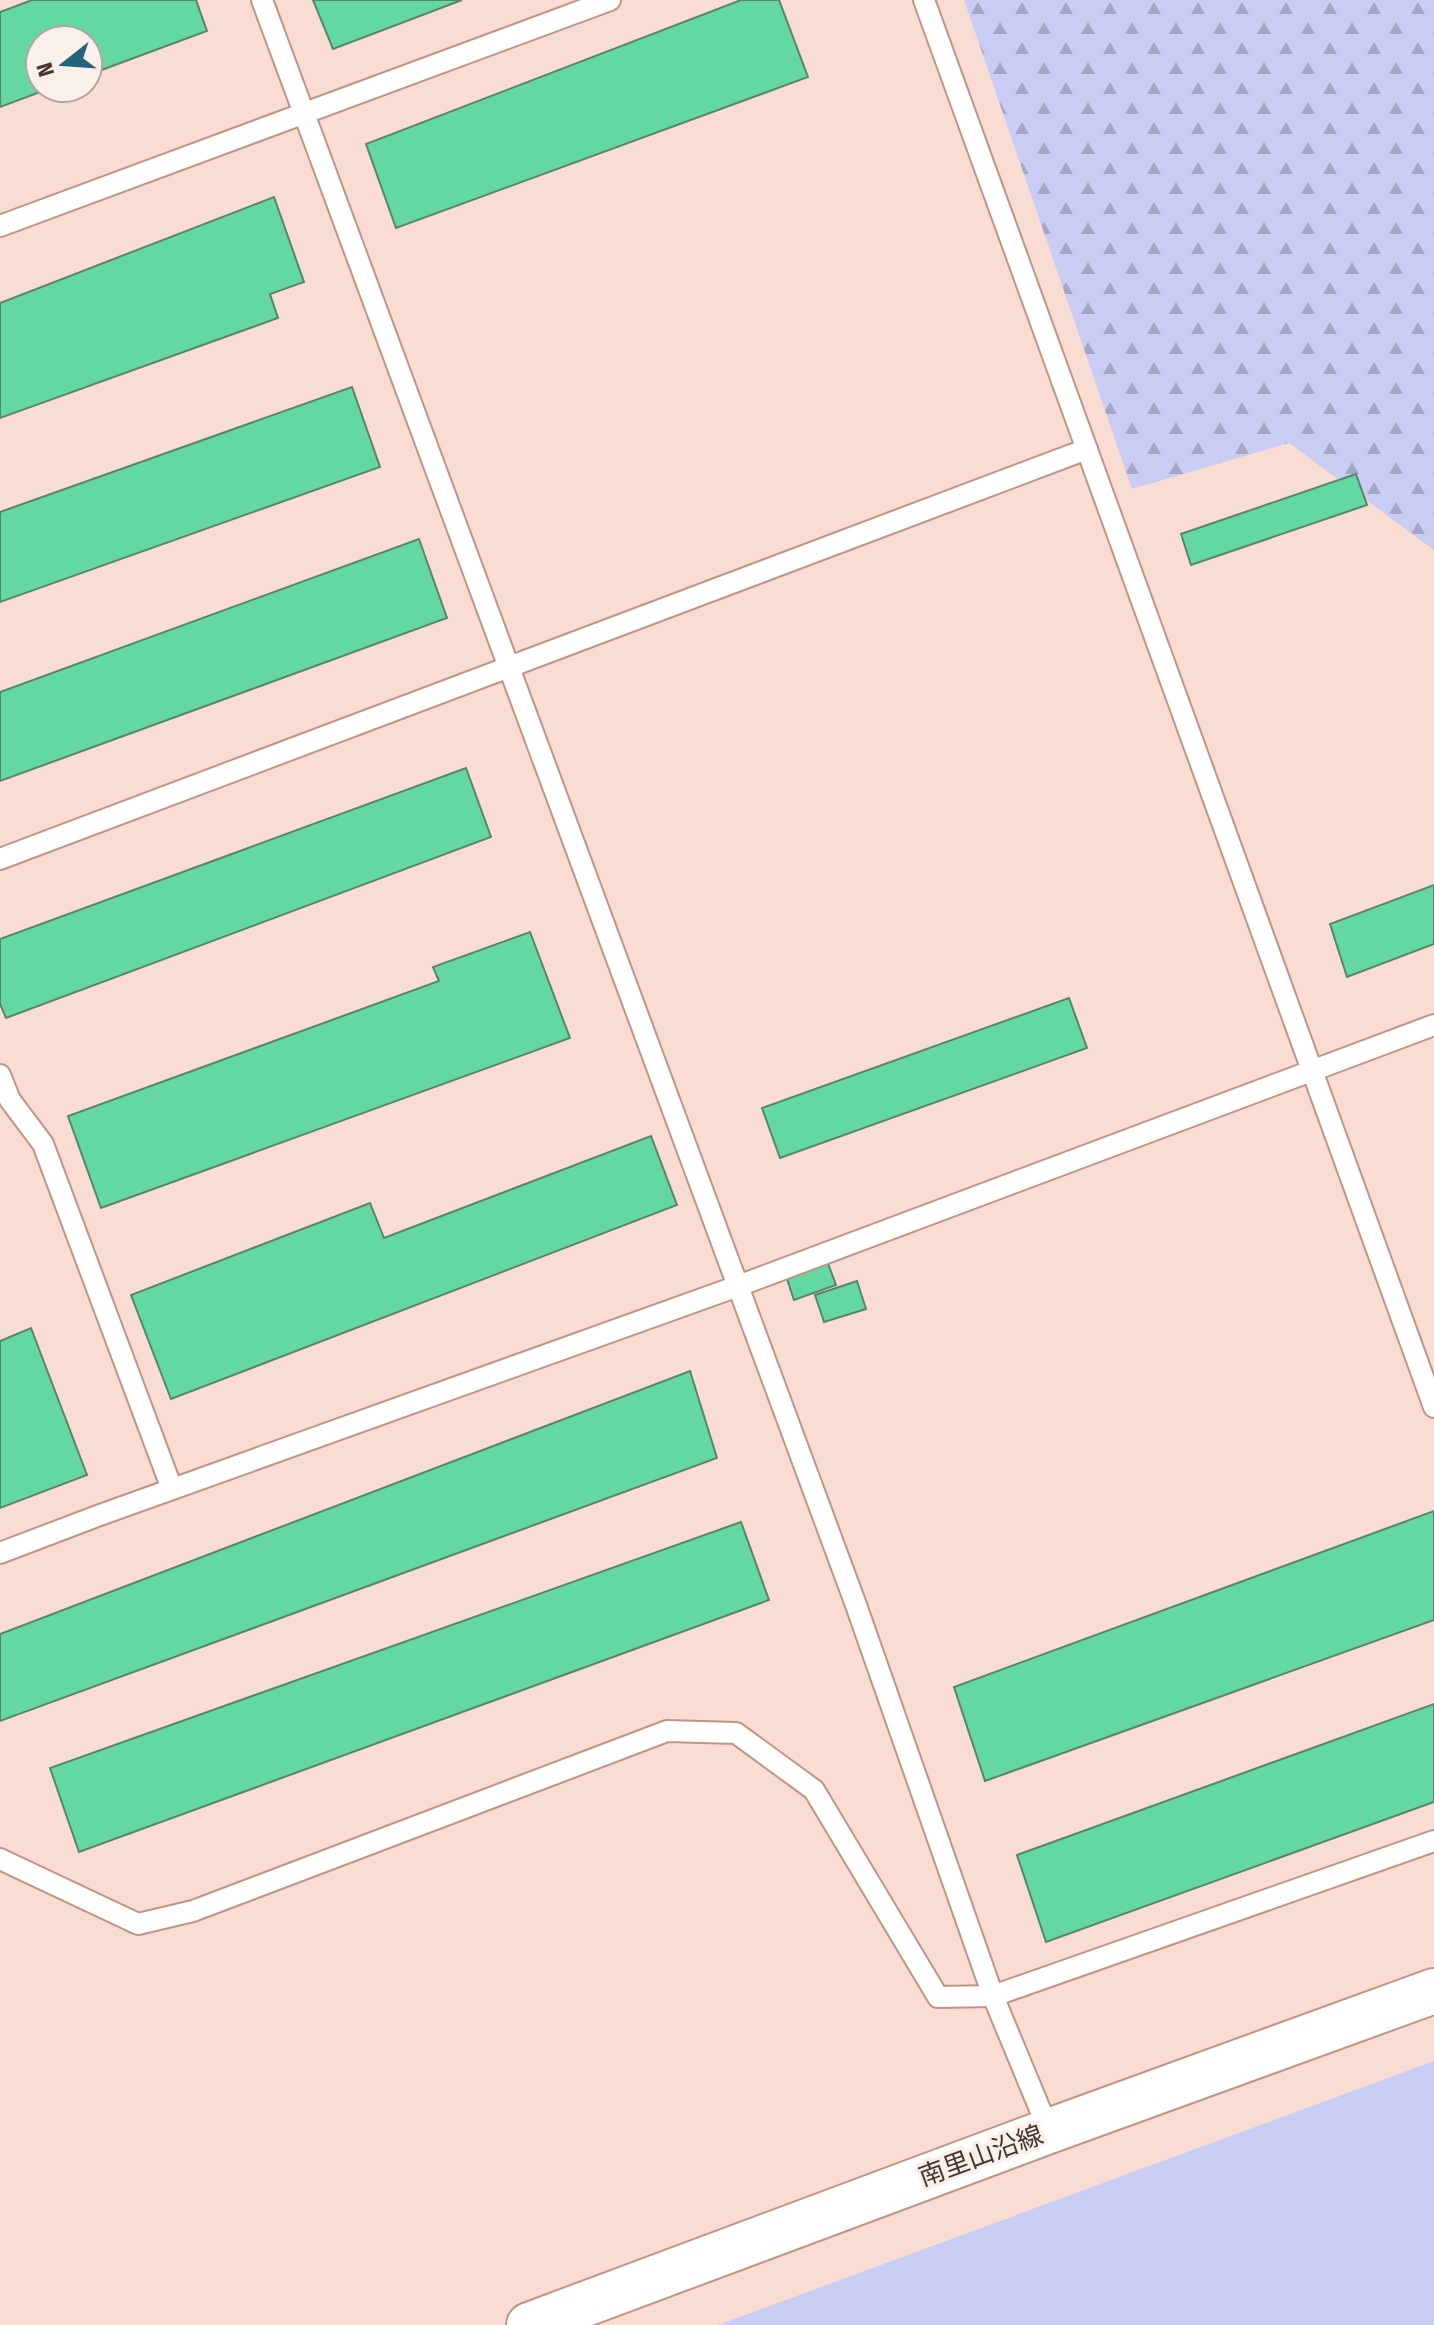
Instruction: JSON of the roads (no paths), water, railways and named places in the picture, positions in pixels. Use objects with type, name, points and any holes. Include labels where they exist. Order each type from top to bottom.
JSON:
[{"type":"street","name":"南里山沿線","points":[[529,2325],[1434,1991]]},
{"type":"lane","points":[[262,0],[856,1605],[993,1996],[1049,2131]]},
{"type":"lane","points":[[0,226],[610,0]]},
{"type":"lane","points":[[924,0],[1434,1407]]},
{"type":"lane","points":[[0,859],[1087,449]]},
{"type":"lane","points":[[0,1553],[738,1286],[1434,1025]]},
{"type":"lane","points":[[0,1075],[10,1100],[43,1144],[172,1489]]},
{"type":"lane","points":[[0,1859],[138,1924],[193,1911],[667,1731],[736,1733],[814,1790],[938,1997],[993,1996],[1434,1841]]}]
